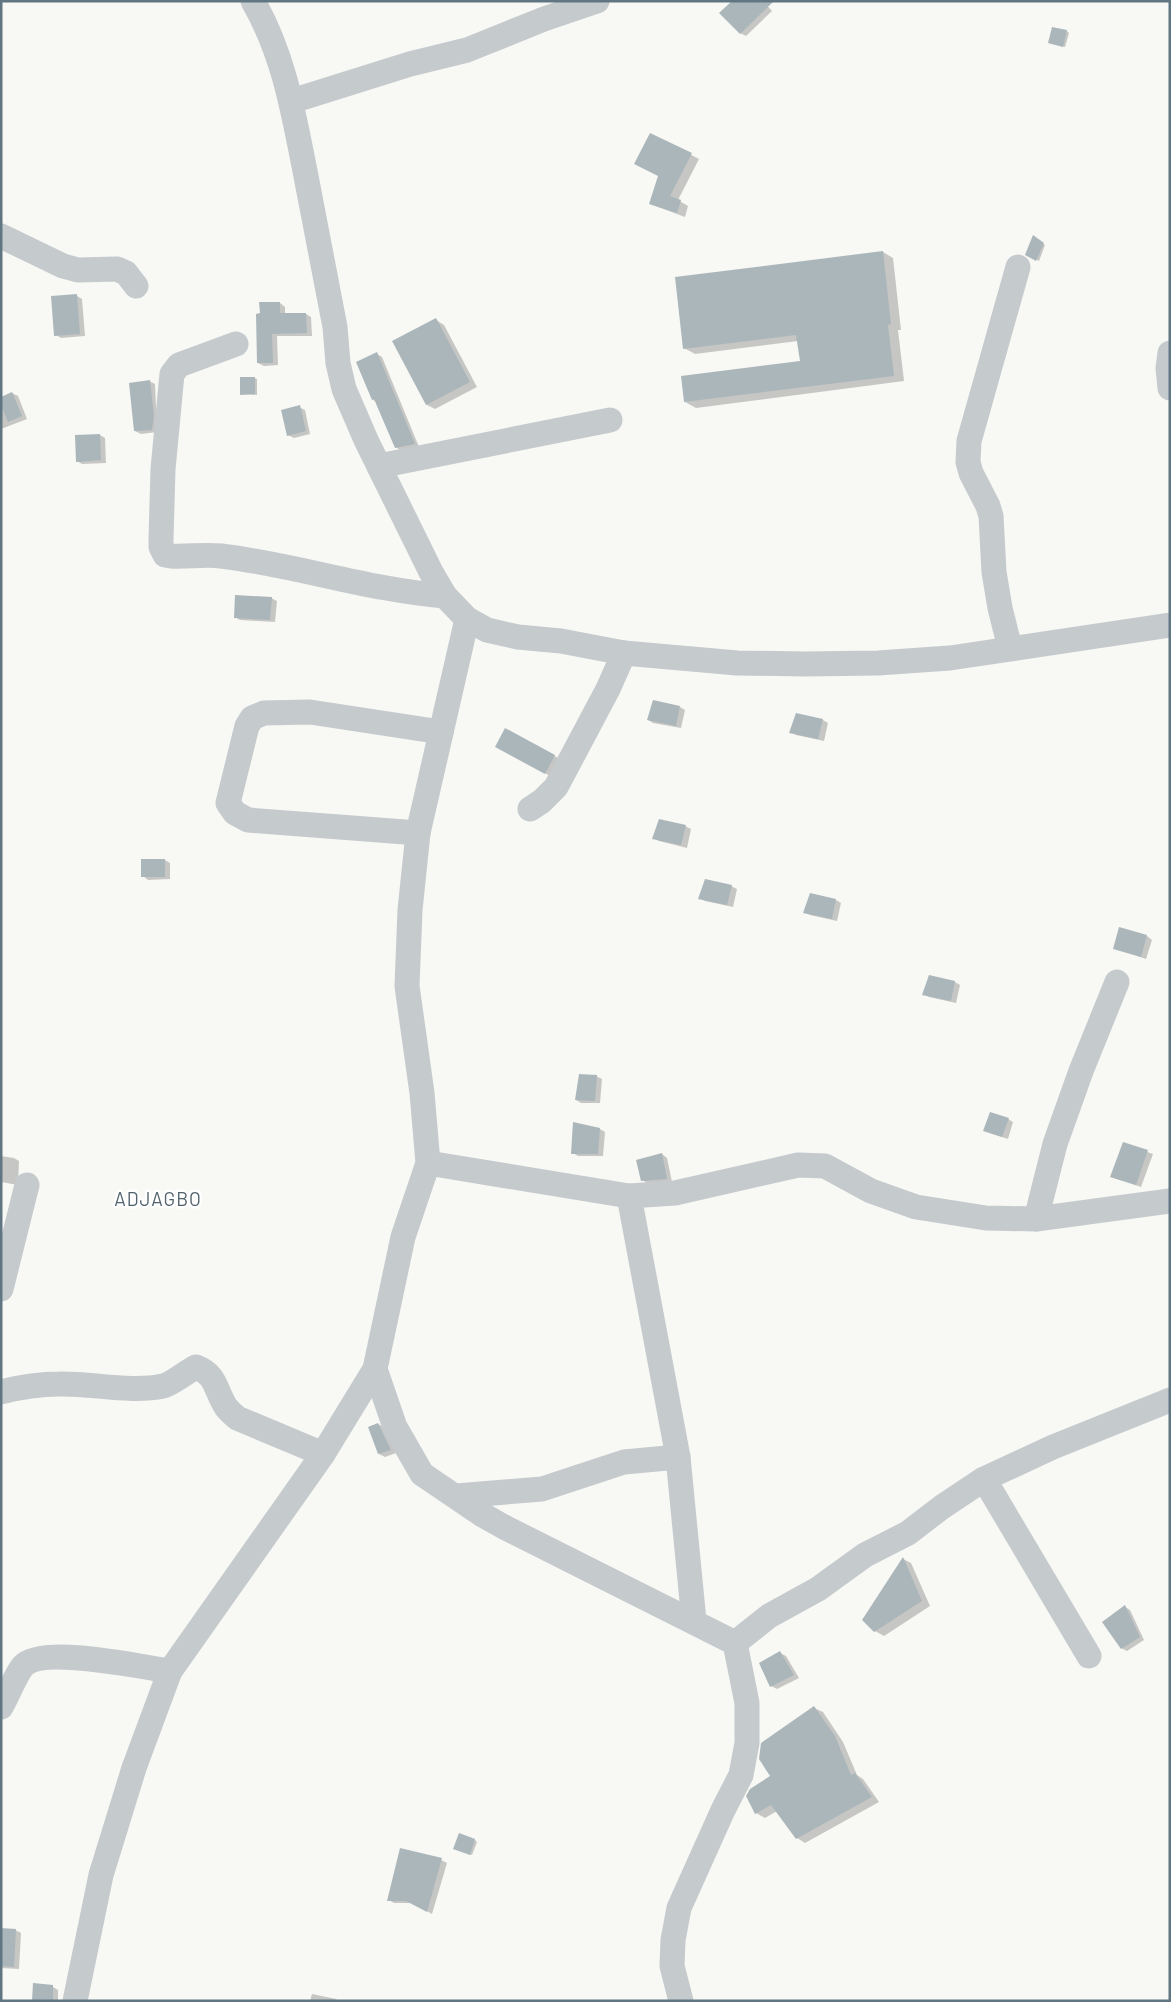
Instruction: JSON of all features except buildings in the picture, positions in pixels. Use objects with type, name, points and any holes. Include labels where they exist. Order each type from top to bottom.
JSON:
[{"type":"street","points":[[253,1],[274,46],[292,101],[335,327],[338,363],[344,389],[431,572],[445,596],[467,619],[487,630],[518,638],[561,641],[624,653],[737,662],[805,664],[878,663],[941,659],[1170,625]]},
{"type":"street","points":[[292,101],[410,64],[467,50],[544,19],[597,1]]},
{"type":"street","points":[[1,236],[63,266],[78,270],[117,269],[126,273],[136,286]]},
{"type":"street","points":[[1010,648],[1000,608],[994,572],[991,516],[988,506],[970,473],[968,441],[1018,266]]},
{"type":"street","points":[[236,344],[179,365],[172,374],[163,469],[160,539],[164,554],[171,556],[218,556],[263,562],[364,585],[417,594],[445,596]]},
{"type":"street","points":[[1170,352],[1168,368],[1170,388]]},
{"type":"street","points":[[379,466],[610,420]]},
{"type":"street","points":[[75,2001],[101,1875],[134,1768],[170,1671],[323,1454],[376,1369],[403,1237],[428,1163],[422,1093],[407,986],[410,910],[418,833],[467,619]]},
{"type":"street","points":[[530,809],[542,801],[556,787],[608,689],[624,653]]},
{"type":"street","points":[[418,833],[248,820],[235,813],[228,803],[247,726],[252,718],[264,713],[310,712],[441,732]]},
{"type":"street","points":[[1036,1219],[1055,1144],[1081,1071],[1117,982]]},
{"type":"street","points":[[428,1163],[629,1196],[675,1193],[798,1165],[825,1166],[870,1191],[916,1207],[986,1218],[1036,1219],[1170,1200]]},
{"type":"street","points":[[1,1289],[27,1185]]},
{"type":"street","points":[[629,1196],[678,1458],[694,1621]]},
{"type":"street","points":[[1,1392],[25,1386],[59,1384],[118,1388],[165,1386],[196,1367],[206,1371],[212,1377],[227,1408],[237,1418],[323,1454]]},
{"type":"street","points":[[376,1369],[395,1428],[422,1474],[481,1514],[506,1528],[566,1560],[600,1574],[625,1589],[735,1642]]},
{"type":"street","points":[[735,1642],[769,1616],[818,1589],[865,1555],[908,1533],[942,1507],[984,1480],[1053,1447],[1170,1400]]},
{"type":"street","points":[[456,1496],[542,1489],[624,1462],[678,1458]]},
{"type":"street","points":[[984,1480],[1089,1656]]},
{"type":"street","points":[[681,2001],[672,1966],[673,1940],[680,1908],[723,1810],[741,1775],[748,1743],[747,1703],[735,1642]]},
{"type":"street","points":[[1,1707],[24,1666],[41,1658],[86,1658],[170,1671]]},
{"type":"district","name":"ADJAGBO","points":[[158,1198]]}]
